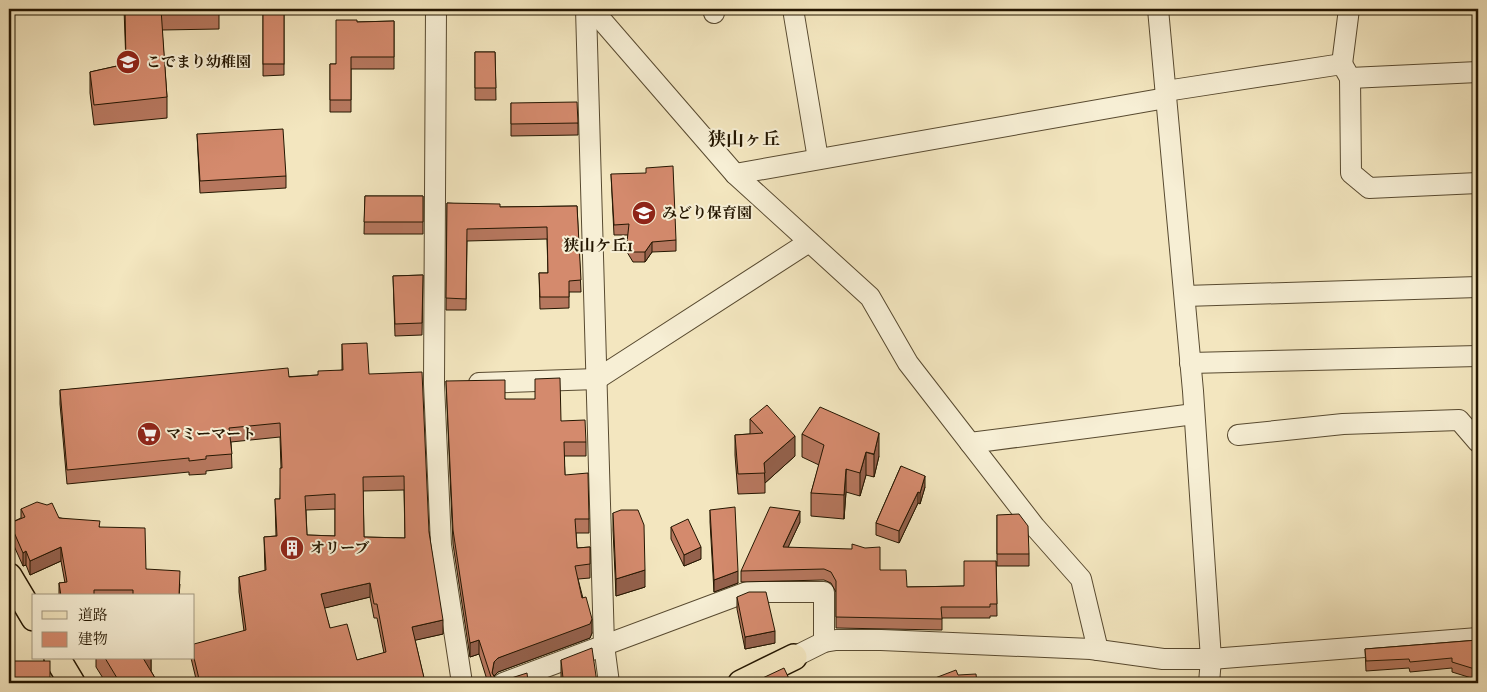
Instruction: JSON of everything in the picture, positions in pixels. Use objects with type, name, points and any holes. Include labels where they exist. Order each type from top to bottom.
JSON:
[{"type":"main road","points":[[9,576],[32,615]]},
{"type":"main road","points":[[741,683],[794,657]]},
{"type":"main road","points":[[58,660],[72,683]]},
{"type":"street","points":[[436,9],[434,384],[441,545],[462,683]]},
{"type":"street","points":[[586,9],[604,645],[610,683]]},
{"type":"street","points":[[592,9],[735,174],[870,297],[908,363],[1035,527],[1081,580],[1098,650]]},
{"type":"street","points":[[794,9],[818,160]]},
{"type":"street","points":[[1158,9],[1190,362],[1211,659],[1210,683]]},
{"type":"street","points":[[1349,9],[1346,71],[1351,173],[1369,188],[1478,183]]},
{"type":"street","points":[[735,174],[1166,94],[1346,71],[1478,72]]},
{"type":"street","points":[[434,384],[597,379],[808,242]]},
{"type":"street","points":[[1184,296],[1478,288]]},
{"type":"street","points":[[1190,362],[1478,356]]},
{"type":"street","points":[[970,443],[1194,414]]},
{"type":"street","points":[[1238,435],[1343,424],[1459,420],[1478,442]]},
{"type":"street","points":[[504,683],[747,592],[824,592],[824,642]]},
{"type":"street","points":[[794,657],[824,642],[882,640],[1098,650],[1163,659],[1211,659],[1478,638]]},
{"type":"building","points":[[125,9],[161,9],[167,97],[94,105],[90,72],[126,64]]},
{"type":"building","points":[[263,9],[284,9],[284,64],[263,64]]},
{"type":"building","points":[[336,20],[357,20],[357,22],[394,21],[394,57],[351,57],[351,100],[330,100],[330,64],[336,64]]},
{"type":"building","points":[[475,52],[495,52],[496,88],[475,88]]},
{"type":"building","points":[[577,102],[578,123],[511,124],[511,103]]},
{"type":"building","points":[[283,129],[286,176],[200,181],[197,134]]},
{"type":"building","points":[[673,166],[676,240],[652,242],[645,252],[633,252],[627,242],[629,224],[614,225],[611,174],[646,173],[646,168]]},
{"type":"building","points":[[365,196],[423,196],[423,222],[364,222]]},
{"type":"building","points":[[447,203],[500,204],[500,207],[577,206],[581,280],[569,281],[569,297],[540,297],[539,273],[548,273],[547,227],[467,229],[466,299],[446,298]]},
{"type":"building","points":[[423,275],[422,323],[395,324],[393,276]]},
{"type":"building","points":[[367,343],[369,374],[422,372],[429,532],[443,620],[412,627],[425,682],[200,683],[194,660],[195,644],[246,630],[239,577],[266,570],[264,537],[277,536],[275,499],[280,499],[280,468],[282,468],[280,423],[229,428],[232,454],[206,456],[206,459],[189,461],[189,458],[67,470],[60,390],[288,368],[289,377],[318,375],[318,371],[343,370],[342,344]],"holes":[[[404,476],[405,538],[364,537],[363,477]],[[335,494],[335,536],[307,535],[305,496]],[[370,583],[374,604],[377,604],[386,652],[357,660],[347,624],[330,628],[321,594]]]},
{"type":"building","points":[[560,378],[561,421],[585,420],[586,442],[564,442],[565,475],[588,473],[589,519],[575,519],[577,548],[590,547],[590,564],[575,566],[582,598],[586,597],[592,619],[590,624],[498,658],[494,662],[492,673],[495,678],[502,681],[527,673],[528,681],[563,678],[561,660],[592,648],[597,683],[493,683],[479,640],[470,643],[453,530],[446,381],[505,380],[505,399],[535,399],[535,379]]},
{"type":"building","points":[[767,405],[795,436],[764,463],[765,473],[738,474],[735,435],[763,433],[750,419]]},
{"type":"building","points":[[820,407],[879,433],[874,454],[866,452],[860,473],[846,469],[844,495],[811,493],[824,445],[802,434]]},
{"type":"building","points":[[901,466],[925,476],[920,493],[918,492],[899,531],[876,523]]},
{"type":"building","points":[[37,502],[47,505],[52,503],[59,518],[100,521],[99,527],[145,528],[146,569],[180,571],[179,594],[133,594],[133,590],[94,590],[94,594],[61,594],[59,583],[67,582],[61,547],[30,561],[26,551],[23,553],[10,523],[25,517],[21,509]]},
{"type":"building","points":[[735,507],[738,571],[714,580],[710,510]]},
{"type":"building","points":[[770,507],[800,511],[783,547],[852,549],[852,544],[865,548],[880,547],[880,570],[906,570],[907,587],[964,586],[964,561],[996,561],[997,604],[990,604],[990,607],[941,607],[942,619],[836,617],[836,581],[831,572],[824,569],[741,571]]},
{"type":"building","points":[[621,510],[638,510],[644,525],[645,570],[616,579],[613,513]]},
{"type":"building","points":[[1019,514],[1028,526],[1029,554],[997,554],[997,515]]},
{"type":"building","points":[[688,519],[701,547],[684,555],[671,527]]},
{"type":"building","points":[[749,592],[766,592],[775,631],[745,637],[737,597]]},
{"type":"building","points":[[1478,640],[1478,670],[1452,662],[1452,658],[1410,662],[1409,659],[1366,661],[1365,649]]},
{"type":"building","points":[[106,660],[144,660],[158,683],[120,683]]},
{"type":"building","points":[[9,661],[50,661],[50,683],[9,683]]},
{"type":"building","points":[[784,668],[791,683],[752,683]]},
{"type":"building","points":[[956,670],[958,675],[976,674],[977,683],[922,683]]},
{"type":"railway","points":[[1301,683],[1310,683]]},
{"type":"railway","points":[[1347,683],[1382,683]]},
{"type":"place","name":"こでまり幼稚園","points":[[128,62]]},
{"type":"place","name":"みどり保育園","points":[[644,213]]},
{"type":"place","name":"マミーマート","points":[[149,434]]},
{"type":"place","name":"オリーブ","points":[[292,548]]},
{"type":"district","name":"狭山ヶ丘","points":[[744,139]]},
{"type":"district","name":"狭山ケ丘1","points":[[598,245]]}]
